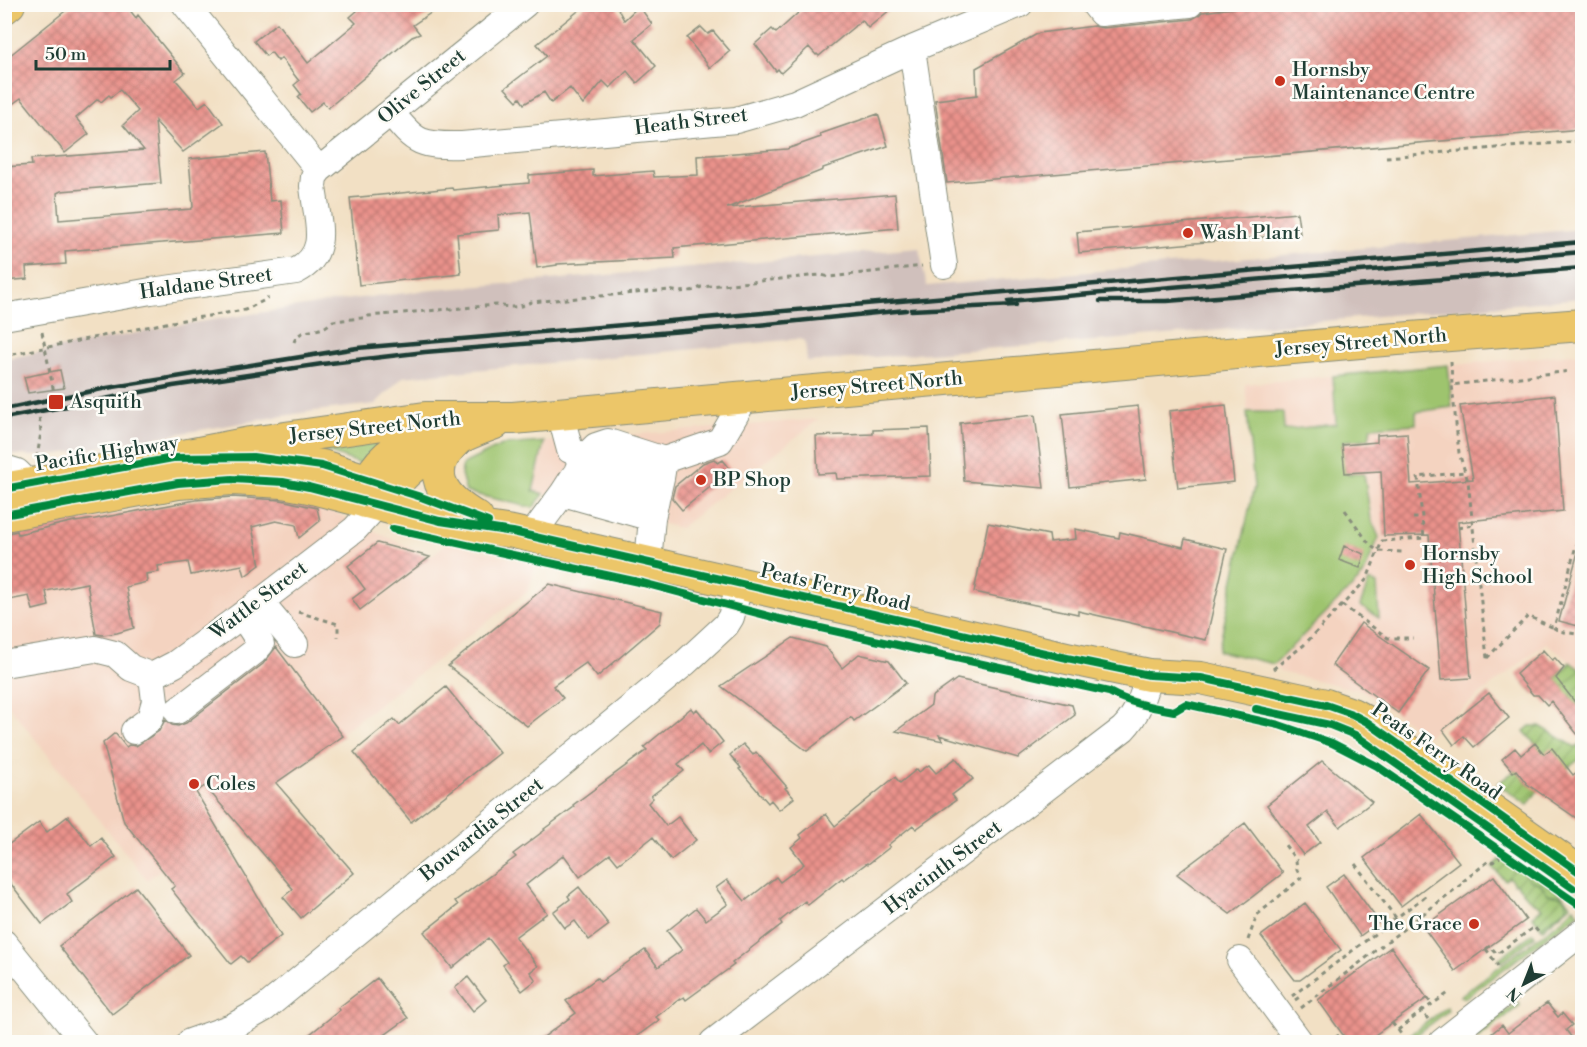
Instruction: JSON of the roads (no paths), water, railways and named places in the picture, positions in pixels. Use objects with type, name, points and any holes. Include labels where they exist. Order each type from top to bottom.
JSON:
[{"type":"main road","points":[[4,8],[9,4]]},
{"type":"main road","name":"Jersey Street North","points":[[173,458],[260,441],[401,421],[448,417],[467,427],[513,418],[560,413],[1371,341],[1582,325]]},
{"type":"main road","points":[[373,500],[374,471],[382,462],[406,444],[451,422],[467,427],[442,461],[439,478],[452,501],[477,518]]},
{"type":"main road","name":"Pacific Highway","points":[[22,482],[173,458],[223,456],[276,459],[322,466],[373,500]]},
{"type":"main road","name":"Pacific Highway","points":[[22,482],[178,483],[208,479],[283,482],[373,500]]},
{"type":"main road","name":"Pacific Highway","points":[[4,515],[22,482]]},
{"type":"main road","name":"Peats Ferry Road","points":[[373,500],[477,518],[522,534]]},
{"type":"main road","name":"Peats Ferry Road","points":[[373,500],[440,521],[522,534],[1149,675],[1201,678],[1326,705],[1352,714],[1385,734],[1582,874]]},
{"type":"main road","name":"Peats Ferry Road","points":[[1149,675],[1189,694],[1330,725],[1355,735],[1582,895]]},
{"type":"street","points":[[185,4],[319,170]]},
{"type":"street","name":"Olive Street","points":[[319,170],[525,4]]},
{"type":"street","name":"Heath Street","points":[[391,112],[413,138],[423,143],[442,146],[736,120],[795,103],[912,49],[1020,4]]},
{"type":"street","points":[[1094,4],[1101,13],[1190,4]]},
{"type":"street","points":[[912,49],[944,265]]},
{"type":"street","name":"Haldane Street","points":[[4,317],[151,291],[296,271],[317,253],[320,243],[313,186],[314,177],[319,170]]},
{"type":"street","points":[[648,562],[658,489],[720,441],[745,398]]},
{"type":"street","points":[[560,413],[574,475]]},
{"type":"street","points":[[574,475],[658,489]]},
{"type":"street","points":[[574,475],[658,489]]},
{"type":"street","points":[[522,534],[574,475]]},
{"type":"street","name":"Wattle Street","points":[[152,676],[175,664],[251,609],[355,529],[373,500]]},
{"type":"street","name":"Bouvardia Street","points":[[190,1042],[232,1027],[265,1008],[685,663],[726,625],[731,617],[740,583]]},
{"type":"street","points":[[251,609],[295,644]]},
{"type":"street","points":[[177,711],[254,652],[261,644],[251,609]]},
{"type":"street","points":[[4,664],[95,649],[115,654],[131,668],[152,676],[155,701],[150,719],[134,731]]},
{"type":"street","name":"Hyacinth Street","points":[[713,1042],[1124,729],[1131,722],[1140,704],[1149,675]]},
{"type":"street","points":[[1442,1042],[1582,932]]},
{"type":"street","points":[[4,943],[84,1042]]},
{"type":"street","points":[[1243,951],[1300,1042]]},
{"type":"railway","points":[[4,409],[107,388],[357,348],[1582,242]]},
{"type":"railway","points":[[1008,301],[1582,252]]},
{"type":"railway","points":[[1100,301],[1167,301],[1582,268]]},
{"type":"railway","points":[[911,310],[1016,305]]},
{"type":"railway","points":[[4,418],[173,386],[322,364],[425,352],[758,325],[906,310]]},
{"type":"place","name":"Hornsby Maintenance Centre","points":[[1280,81]]},
{"type":"place","name":"Wash Plant","points":[[1188,233]]},
{"type":"place","name":"Asquith","points":[[56,402]]},
{"type":"place","name":"BP Shop","points":[[701,480]]},
{"type":"place","name":"Hornsby High School","points":[[1410,565]]},
{"type":"place","name":"Coles","points":[[194,784]]},
{"type":"place","name":"The Grace","points":[[1474,924]]}]
